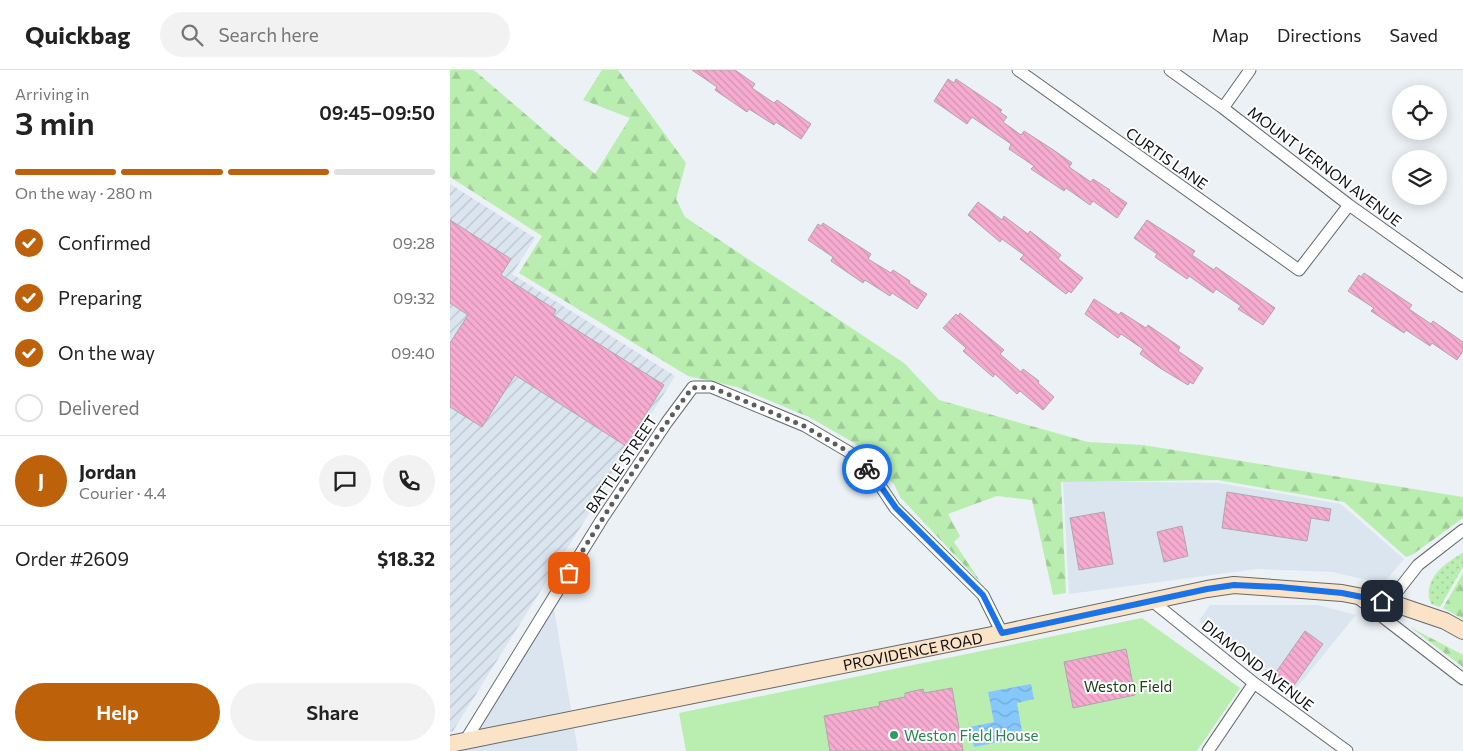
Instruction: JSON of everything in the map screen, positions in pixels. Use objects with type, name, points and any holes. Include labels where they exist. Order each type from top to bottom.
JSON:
[{"type":"main road","name":"PROVIDENCE ROAD","points":[[457,742],[1234,585],[1280,587],[1389,602],[1445,621],[1463,631]]},
{"type":"street","name":"CURTIS LANE","points":[[1018,70],[1298,270],[1349,205]]},
{"type":"street","name":"MOUNT VERNON AVENUE","points":[[1170,70],[1223,108],[1349,205],[1463,286]]},
{"type":"street","points":[[1223,108],[1250,70]]},
{"type":"street","name":"BATTLE STREET","points":[[457,742],[602,519],[692,388],[711,387],[804,426],[849,452],[875,478],[896,508],[983,595],[1002,633]]},
{"type":"street","points":[[1389,602],[1418,565],[1463,530]]},
{"type":"street","points":[[1355,596],[1463,678]]},
{"type":"street","name":"DIAMOND AVENUE","points":[[1152,601],[1254,683],[1347,751]]},
{"type":"street","points":[[1208,751],[1254,683]]},
{"type":"shaded area","points":[[450,184],[535,238],[512,274],[675,376],[453,731],[450,732]]},
{"type":"shaded area","points":[[1063,481],[1219,483],[1341,504],[1404,559],[1383,584],[1333,572],[1257,569],[1069,594]]},
{"type":"shaded area","points":[[1210,605],[1318,605],[1356,615],[1293,692],[1211,634],[1199,621]]},
{"type":"shaded area","points":[[554,609],[578,751],[464,751],[475,732]]},
{"type":"green space","points":[[450,70],[474,70],[595,174],[630,118],[583,100],[602,70],[618,70],[686,163],[676,199],[685,217],[904,363],[939,400],[1088,442],[1143,445],[1463,497],[1463,518],[1412,555],[1406,557],[1344,502],[1218,480],[1061,482],[1066,593],[1053,595],[1032,500],[997,496],[948,514],[960,536],[954,542],[982,584],[900,497],[894,484],[856,444],[809,417],[737,387],[688,376],[519,273],[542,236],[450,177]]},
{"type":"green space","points":[[1463,553],[1463,567],[1440,607],[1431,604],[1429,588],[1432,580],[1442,567]]},
{"type":"green space","points":[[1463,573],[1463,619],[1443,608]]},
{"type":"green space","name":"Weston Field","points":[[1142,618],[1240,688],[1197,751],[686,751],[679,713]]},
{"type":"green space","points":[[1410,627],[1463,655],[1463,667]]},
{"type":"water","points":[[1031,684],[1034,699],[1017,703],[1023,737],[974,747],[970,727],[994,722],[988,692]]},
{"type":"building","points":[[692,70],[735,70],[755,84],[752,88],[774,103],[777,100],[811,124],[801,139],[776,122],[774,125],[749,109],[747,112],[715,90],[717,87]]},
{"type":"building","points":[[948,79],[954,83],[956,79],[1002,110],[1000,112],[1007,117],[1003,122],[1021,135],[1024,131],[1052,149],[1072,163],[1069,167],[1091,182],[1093,179],[1127,203],[1117,218],[1093,201],[1090,205],[1066,188],[1064,191],[1031,169],[1034,166],[1009,149],[1011,144],[972,117],[967,124],[934,101]]},
{"type":"building","points":[[978,202],[1002,220],[1004,216],[1028,234],[1030,231],[1061,255],[1058,259],[1083,278],[1071,293],[1069,291],[1066,294],[1054,285],[1020,259],[1024,255],[1002,239],[1000,242],[968,215]]},
{"type":"building","points":[[450,220],[511,259],[501,275],[556,310],[553,315],[664,385],[626,446],[515,375],[482,427],[450,407],[450,343],[468,315],[450,303]]},
{"type":"building","points":[[1147,220],[1195,251],[1192,255],[1214,270],[1216,267],[1275,308],[1263,325],[1238,309],[1241,306],[1216,289],[1213,293],[1189,276],[1187,279],[1155,257],[1157,254],[1134,238]]},
{"type":"building","points":[[823,223],[871,254],[868,259],[891,273],[893,270],[927,294],[917,309],[892,293],[890,296],[865,280],[863,283],[831,261],[833,257],[808,240],[818,224],[821,226]]},
{"type":"building","points":[[1364,273],[1412,305],[1409,309],[1431,324],[1433,321],[1463,342],[1463,351],[1457,360],[1432,343],[1430,346],[1406,330],[1404,333],[1371,311],[1374,308],[1348,291],[1359,275],[1361,277]]},
{"type":"building","points":[[1094,299],[1119,315],[1121,312],[1146,328],[1148,325],[1180,347],[1178,351],[1203,368],[1193,384],[1190,382],[1188,385],[1160,368],[1140,354],[1143,349],[1121,334],[1118,338],[1085,314]]},
{"type":"building","points":[[960,313],[1004,350],[1000,354],[1021,372],[1023,369],[1039,381],[1038,383],[1054,397],[1043,410],[1020,391],[1017,394],[995,374],[993,377],[963,351],[966,348],[943,328],[956,314],[958,316]]},
{"type":"building","points":[[1227,492],[1331,509],[1329,521],[1311,518],[1307,541],[1222,528]]},
{"type":"building","points":[[1104,512],[1113,564],[1079,570],[1070,518]]},
{"type":"building","points":[[1182,526],[1188,556],[1164,562],[1157,532]]},
{"type":"building","points":[[1305,631],[1323,644],[1290,691],[1272,678]]},
{"type":"building","points":[[1126,649],[1135,695],[1073,708],[1064,662]]},
{"type":"building","name":"Weston Field House","points":[[952,688],[963,751],[830,751],[824,716],[880,706],[879,702],[905,697],[905,693],[923,689],[924,693]]},
{"type":"way so far","points":[[569,573],[602,519],[692,388],[711,387],[804,426],[849,452],[867,469]]},
{"type":"place","name":"Weston Field House","points":[[894,735]]},
{"type":"route","points":[[867,469],[896,508],[983,595],[1002,633],[1207,589],[1234,585],[1342,593],[1382,601]]}]
